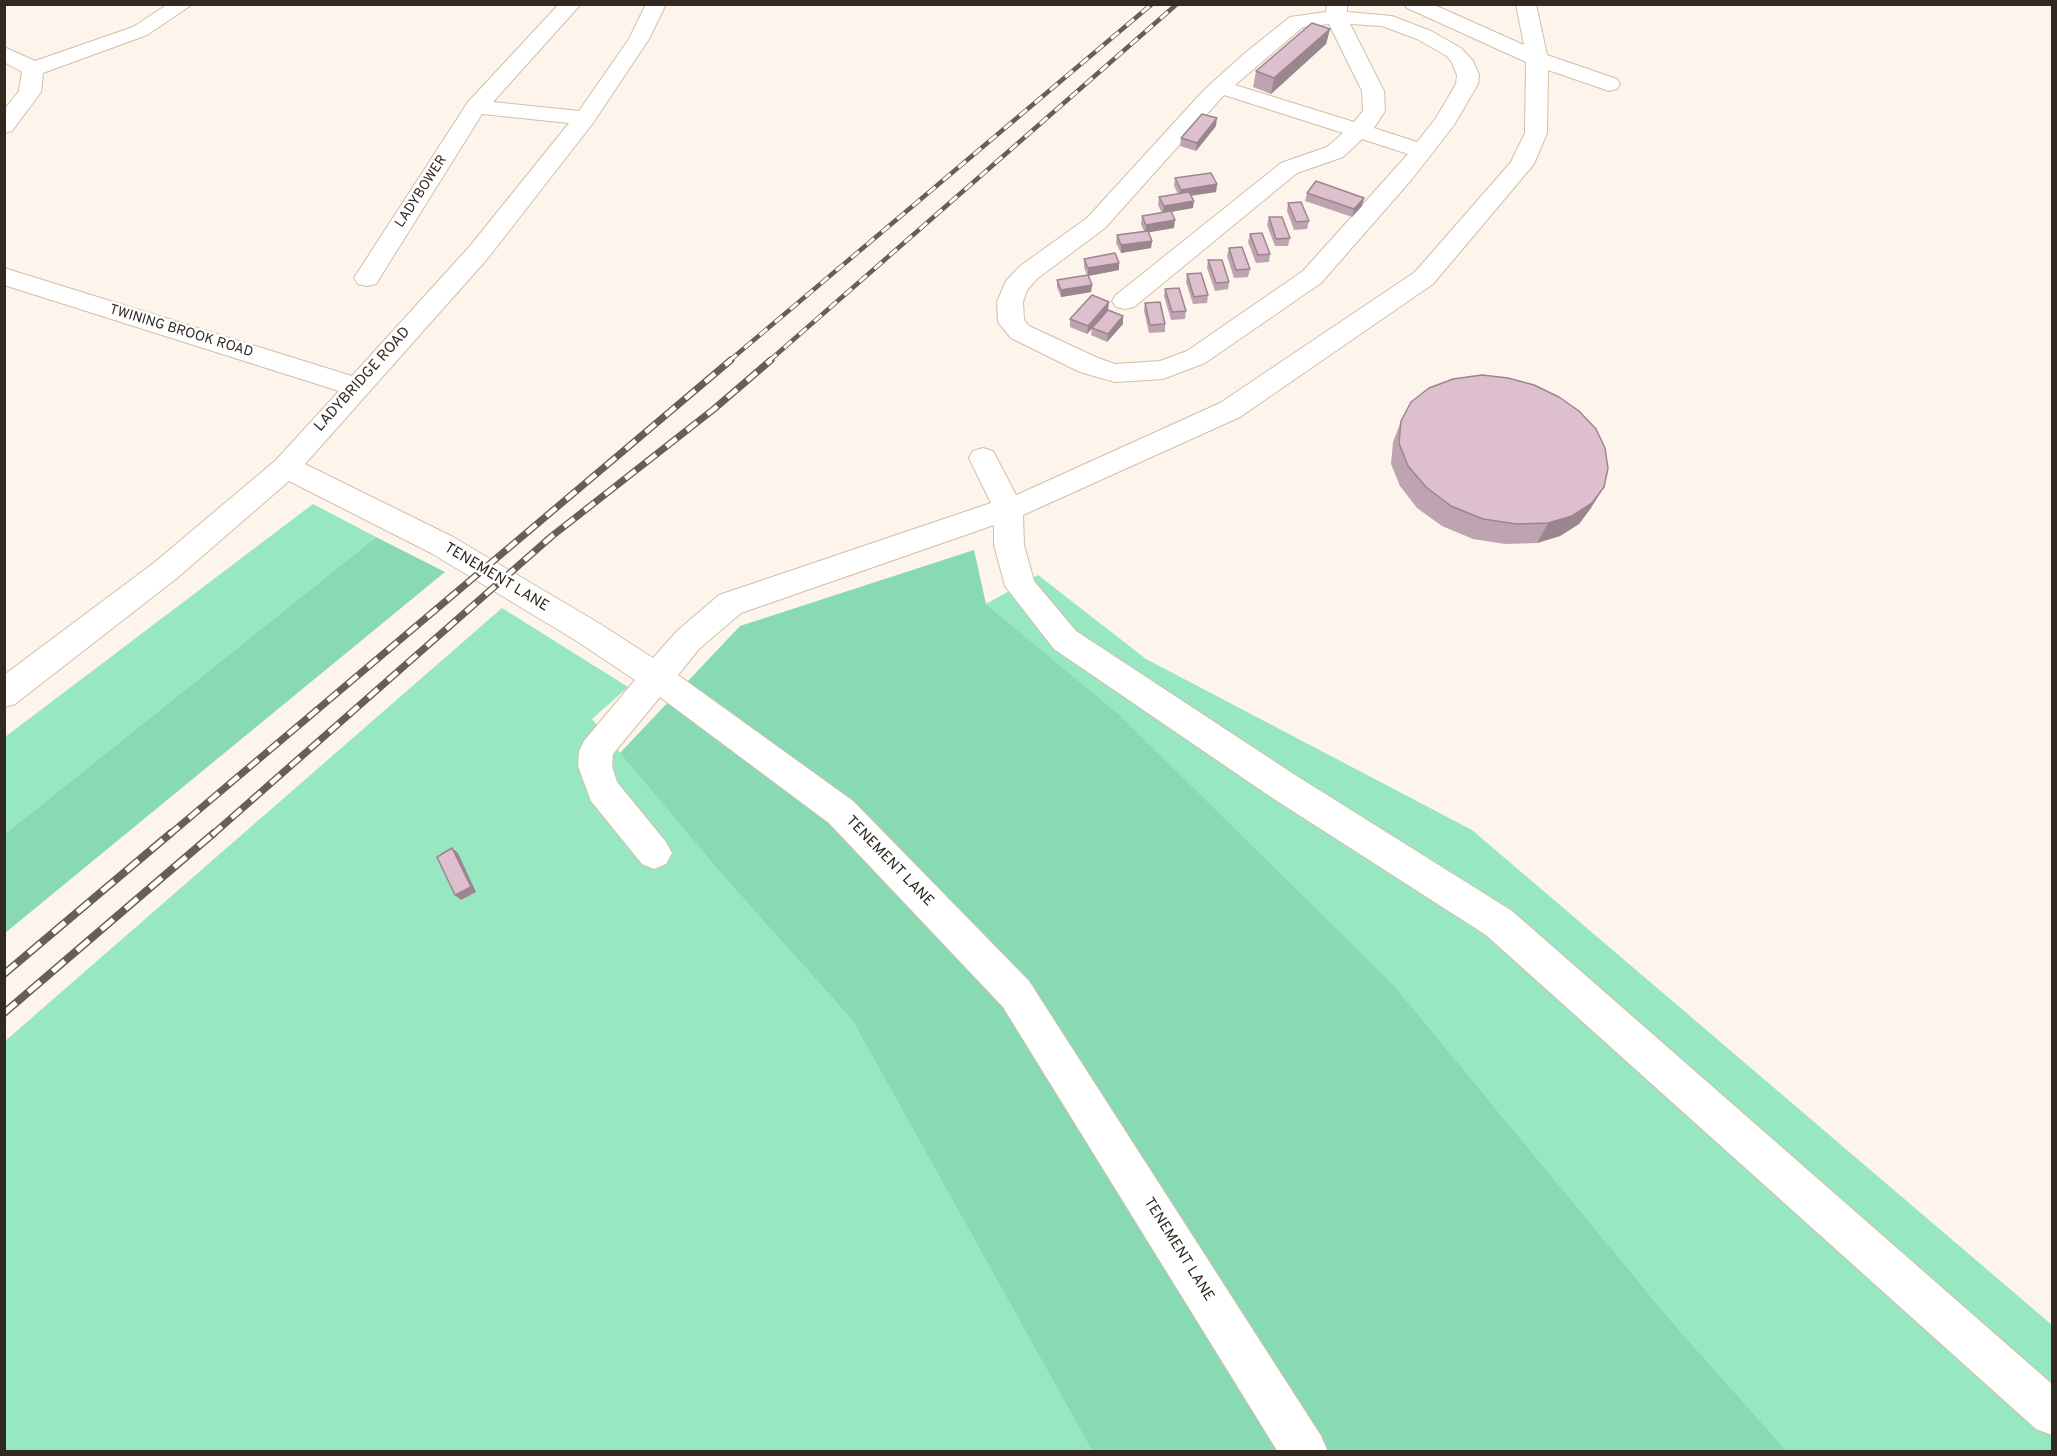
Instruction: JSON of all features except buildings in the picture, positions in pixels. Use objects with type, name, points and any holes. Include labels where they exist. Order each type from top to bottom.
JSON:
[{"type":"street","points":[[4,53],[33,69],[140,31],[183,4]]},
{"type":"street","name":"LADYBOWER","points":[[367,278],[476,107],[570,4]]},
{"type":"street","name":"LADYBRIDGE ROAD","points":[[13,678],[166,570],[285,466],[480,252],[585,118],[639,39],[656,4]]},
{"type":"street","points":[[1414,4],[1537,59],[1609,84]]},
{"type":"street","points":[[654,854],[603,790],[595,766],[596,752],[604,739],[688,640],[730,604],[1008,509],[1230,410],[1424,279],[1522,164],[1536,133],[1537,59],[1526,4]]},
{"type":"street","points":[[1125,301],[1289,168],[1335,152],[1360,131],[1374,111],[1373,91],[1336,11]]},
{"type":"street","points":[[1336,11],[1385,20],[1424,35],[1454,52],[1462,61],[1468,75],[1467,84],[1446,120],[1422,151],[1312,277],[1196,357],[1163,370],[1114,373],[1089,365],[1020,332],[1011,322],[1010,302],[1015,287],[1029,272],[1096,223],[1220,87],[1252,57],[1297,21],[1336,11]]},
{"type":"street","points":[[4,126],[30,93],[33,69]]},
{"type":"street","points":[[1220,87],[1422,151]]},
{"type":"street","points":[[476,107],[585,118]]},
{"type":"street","name":"TWINING BROOK ROAD","points":[[4,276],[357,387]]},
{"type":"street","points":[[983,458],[1008,509],[1009,545],[1020,586],[1065,640],[1283,786],[1499,923],[2052,1413]]},
{"type":"street","name":"TENEMENT LANE","points":[[285,466],[442,545],[586,632],[680,693],[841,812],[1016,994],[1305,1452]]},
{"type":"green space","points":[[313,504],[376,537],[5,834],[5,737]]},
{"type":"green space","points":[[376,537],[445,572],[5,933],[5,834]]},
{"type":"green space","points":[[974,550],[986,604],[1118,714],[1393,984],[1673,1323],[1787,1451],[1092,1451],[852,1020],[724,877],[620,753],[740,626]]},
{"type":"green space","points":[[1038,575],[1146,659],[1472,830],[2052,1325],[2052,1451],[1787,1451],[1673,1323],[1393,984],[1118,715],[986,604]]},
{"type":"green space","points":[[502,608],[628,687],[592,719],[724,877],[852,1020],[1092,1451],[5,1451],[4,1042]]},
{"type":"railway","points":[[729,361],[1152,4]]},
{"type":"railway","points":[[769,361],[1177,4]]},
{"type":"railway","points":[[169,835],[731,360]]},
{"type":"railway","points":[[212,835],[552,536],[714,409],[771,360]]},
{"type":"railway","points":[[4,974],[171,833]]},
{"type":"railway","points":[[4,1013],[214,833]]}]
